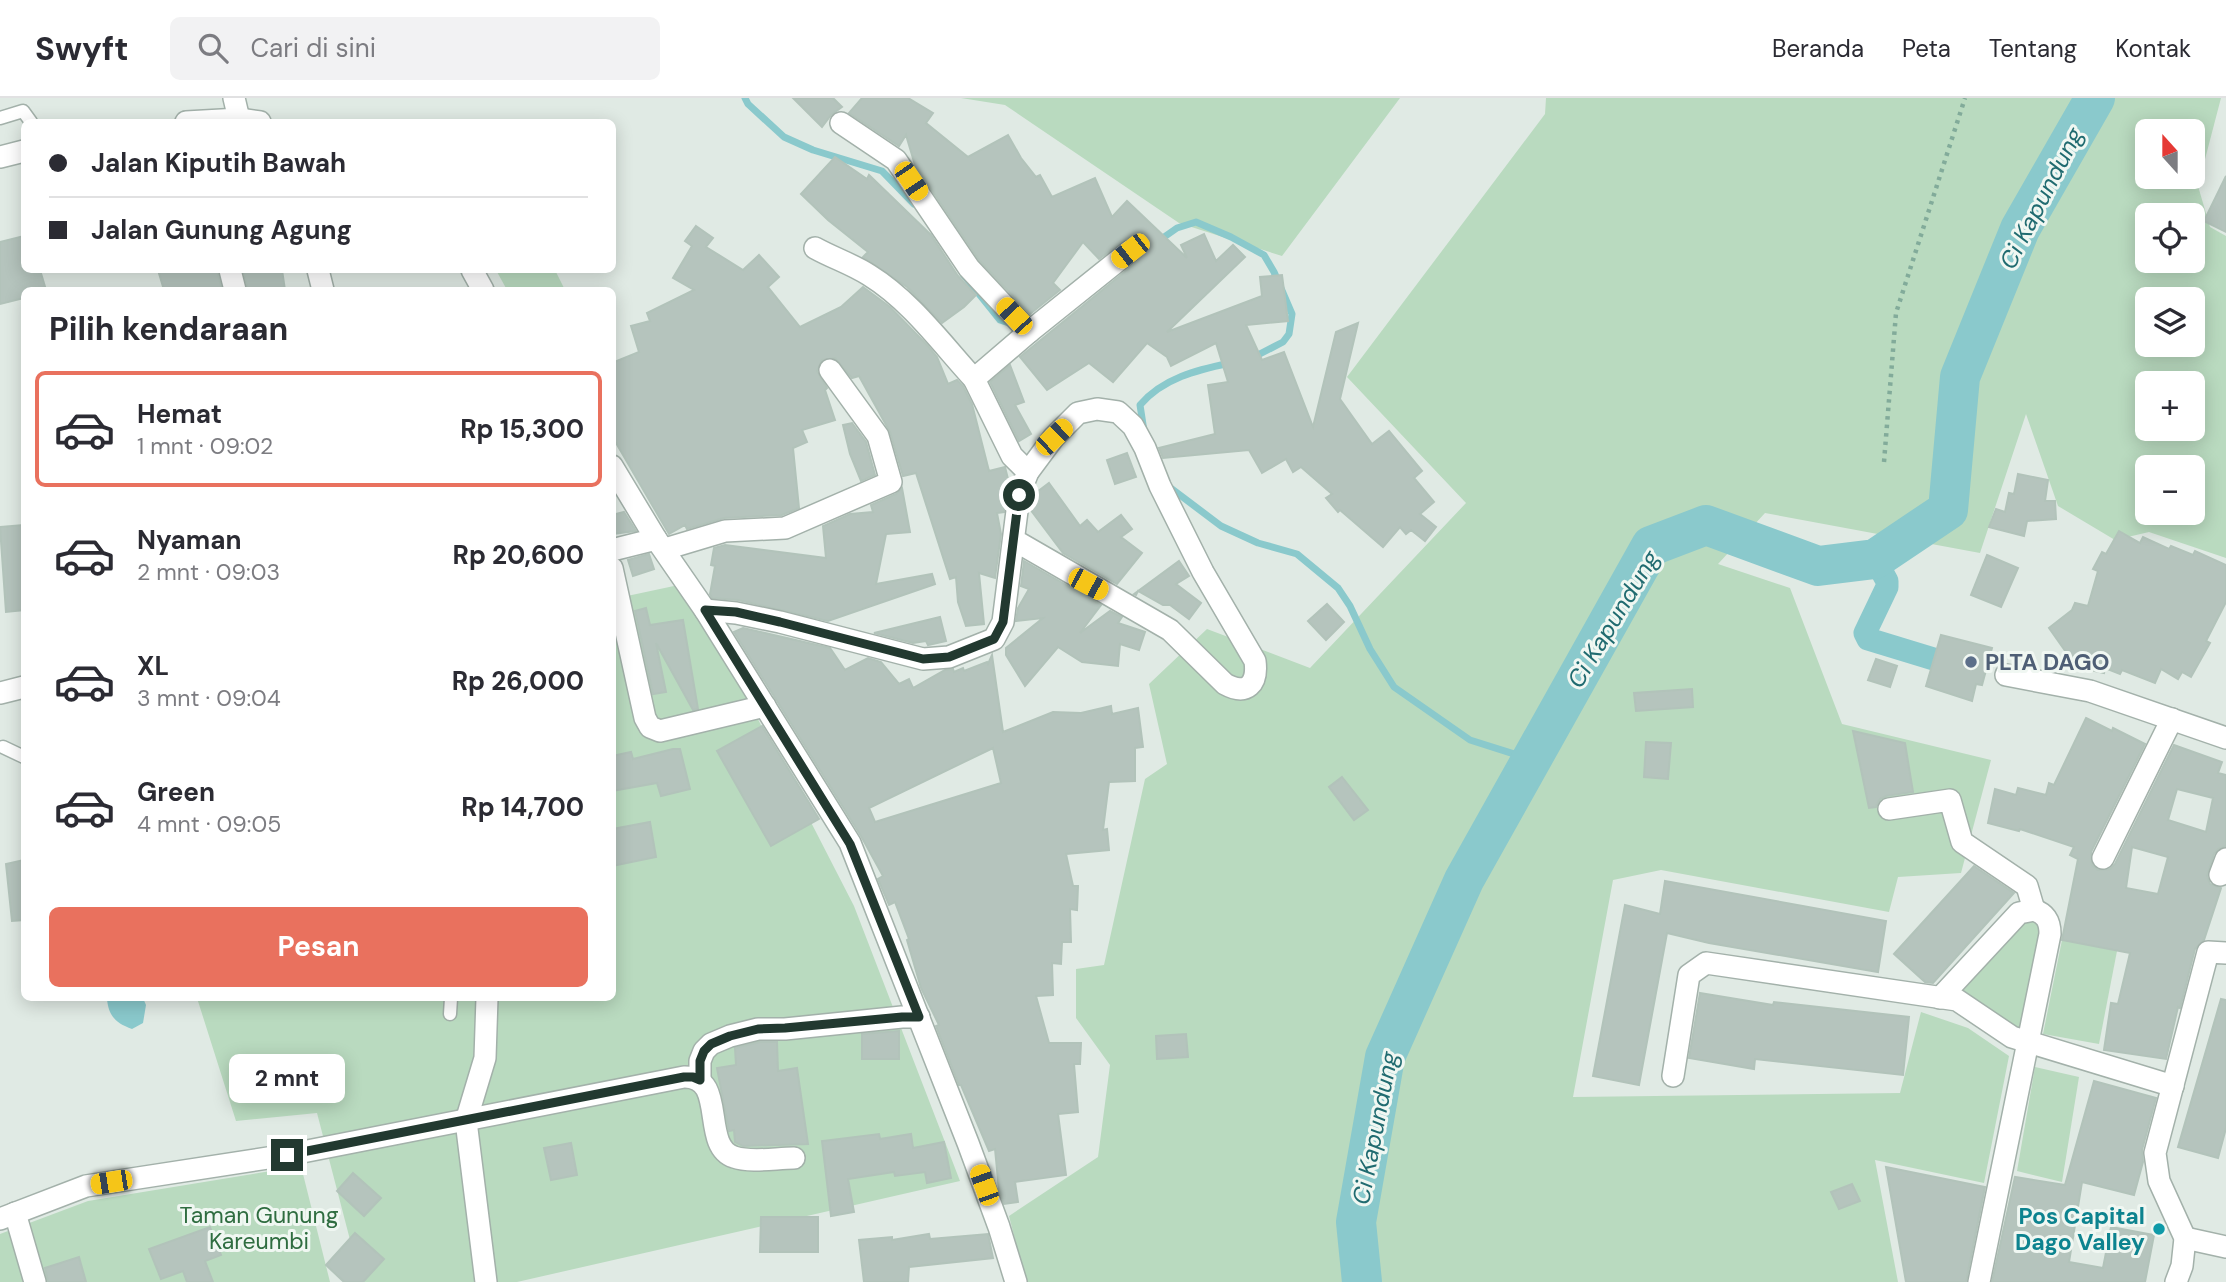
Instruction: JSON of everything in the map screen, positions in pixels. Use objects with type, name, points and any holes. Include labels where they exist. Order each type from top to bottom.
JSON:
[{"type":"street","points":[[203,119],[236,108],[255,119]]},
{"type":"street","points":[[841,122],[896,160],[969,268],[1029,332]]},
{"type":"street","points":[[0,157],[21,151]]},
{"type":"street","points":[[815,248],[868,274],[916,314],[974,379],[1012,456],[1028,472]]},
{"type":"street","points":[[974,379],[1130,251]]},
{"type":"street","points":[[616,550],[661,544],[725,531],[785,528],[891,482],[878,436],[830,370]]},
{"type":"street","points":[[705,610],[736,612],[923,659],[949,657],[994,639],[1003,622],[1019,495],[1028,472],[1054,437],[1078,413],[1097,409],[1118,412],[1133,426],[1146,448],[1160,486],[1203,572],[1255,661],[1257,673],[1253,683],[1246,689],[1236,690],[1226,684],[1170,630],[1014,540]]},
{"type":"street","points":[[616,472],[850,844],[995,1215],[1016,1282]]},
{"type":"street","points":[[616,586],[645,718],[650,727],[660,731],[765,706]]},
{"type":"street","points":[[2006,675],[2090,691],[2226,738]]},
{"type":"street","points":[[0,692],[21,688]]},
{"type":"street","points":[[2103,858],[2172,719]]},
{"type":"street","points":[[1889,809],[1950,800],[1962,842],[2027,886],[2034,909],[2047,918],[2050,934],[1979,1282]]},
{"type":"street","points":[[1940,998],[2019,913],[2034,909]]},
{"type":"street","points":[[2176,1282],[2182,1266],[2185,1238],[2159,1181],[2155,1153],[2208,952],[2226,953]]},
{"type":"street","points":[[1673,1076],[1689,975],[1706,964],[1957,1000],[2012,1037],[2173,1086]]},
{"type":"street","points":[[486,1282],[466,1121],[485,1058],[487,1001]]},
{"type":"street","points":[[700,1080],[700,1061],[704,1051],[711,1044],[740,1033],[758,1029],[919,1017]]},
{"type":"street","points":[[35,1282],[8,1216],[86,1186],[287,1155],[684,1077],[693,1077],[706,1086],[720,1144],[728,1154],[743,1159],[794,1158]]},
{"type":"street","points":[[2185,1238],[2226,1247]]},
{"type":"lane","points":[[0,118],[23,111],[29,119]]},
{"type":"lane","points":[[4,747],[21,756]]},
{"type":"lane","points":[[450,1014],[451,1001]]},
{"type":"path","points":[[1884,462],[1896,313],[1965,98]]},
{"type":"green space","points":[[961,98],[1400,98],[1282,256],[1179,223],[1005,105]]},
{"type":"green space","points":[[1546,98],[2221,98],[2205,159],[2205,119],[2135,119],[2135,189],[2199,189],[2203,203],[2135,203],[2135,273],[2205,273],[2205,210],[2210,227],[2226,236],[2226,558],[2149,532],[2115,540],[2058,506],[2026,414],[1980,553],[1765,513],[1718,564],[1790,588],[1842,724],[1991,760],[1961,873],[1898,877],[1889,912],[1661,870],[1613,880],[1573,1097],[1900,1093],[1921,1012],[1968,1028],[2009,1056],[1984,1183],[1875,1160],[1898,1282],[1026,1282],[1009,1216],[1098,1157],[1110,1065],[1076,1018],[1076,969],[1104,965],[1145,779],[1167,764],[1149,684],[1207,629],[1310,668],[1466,503],[1347,377],[1545,114]]},
{"type":"green space","points":[[498,273],[556,273],[564,287],[505,287]]},
{"type":"green space","points":[[688,583],[854,906],[960,1181],[517,1282],[361,1282],[317,1113],[236,1121],[198,1001],[616,1001],[616,598]]},
{"type":"green space","points":[[2020,916],[2044,920],[2026,1038],[1947,995]]},
{"type":"green space","points":[[2062,940],[2117,951],[2099,1044],[2043,1034]]},
{"type":"green space","points":[[2035,1067],[2079,1077],[2062,1182],[2017,1171]]},
{"type":"green space","name":"Taman Gunung Kareumbi","points":[[301,1166],[330,1282],[0,1282],[0,1234],[88,1201]]},
{"type":"water","points":[[108,1001],[144,1001],[146,1005],[143,1023],[132,1029],[113,1018]]},
{"type":"building","points":[[793,98],[833,98],[842,107],[831,115],[822,127]]},
{"type":"building","points":[[862,98],[908,98],[933,113],[926,123],[968,157],[1008,135],[1036,177],[1040,175],[1052,197],[1095,178],[1112,217],[1127,201],[1187,258],[1181,245],[1204,234],[1216,261],[1233,245],[1245,257],[1167,332],[1262,296],[1260,277],[1282,275],[1288,321],[1246,325],[1262,360],[1284,352],[1313,427],[1336,332],[1358,323],[1340,399],[1372,444],[1389,431],[1422,471],[1414,478],[1434,502],[1420,514],[1436,527],[1425,541],[1411,530],[1406,534],[1400,527],[1383,547],[1340,510],[1338,512],[1326,498],[1332,494],[1301,467],[1293,472],[1286,459],[1262,473],[1249,450],[1163,458],[1159,448],[1215,434],[1208,385],[1228,382],[1216,343],[1171,366],[1167,357],[1147,343],[1113,382],[1089,363],[1047,390],[1020,357],[1138,261],[1142,255],[1141,243],[1127,238],[1099,259],[1083,242],[1053,283],[1060,290],[1030,314],[979,260],[915,165],[906,135],[899,146],[849,113]]},
{"type":"building","points":[[835,157],[867,179],[869,175],[931,235],[958,276],[976,295],[964,307],[942,323],[907,287],[863,257],[868,252],[801,194]]},
{"type":"building","points":[[2226,176],[2226,232],[2205,222]]},
{"type":"building","points":[[696,226],[713,238],[706,247],[743,270],[759,255],[779,277],[768,287],[800,327],[841,307],[863,287],[890,307],[928,346],[937,357],[948,384],[957,380],[963,386],[972,404],[989,471],[1005,467],[1009,483],[1004,512],[997,513],[1001,534],[995,578],[979,573],[984,624],[966,626],[958,602],[956,577],[950,579],[916,473],[903,476],[890,432],[859,376],[852,378],[835,358],[822,360],[817,371],[827,388],[825,390],[835,420],[802,430],[807,442],[793,448],[799,508],[782,515],[724,518],[687,529],[685,525],[669,534],[616,443],[616,361],[639,352],[631,326],[650,321],[647,313],[694,290],[673,278],[692,246],[685,241]]},
{"type":"building","points":[[21,237],[21,273],[41,273],[45,287],[21,287],[21,299],[0,304],[0,242]]},
{"type":"building","points":[[159,273],[218,273],[221,287],[163,287]]},
{"type":"building","points":[[244,273],[282,273],[285,287],[247,287]]},
{"type":"building","points":[[1010,365],[1024,402],[1015,405],[1031,434],[1019,441],[990,382]]},
{"type":"building","points":[[852,423],[866,442],[875,475],[861,481],[850,454],[843,425]]},
{"type":"building","points":[[1127,453],[1136,477],[1115,484],[1107,460]]},
{"type":"building","points":[[2018,474],[2048,480],[2045,501],[2055,501],[2056,519],[2027,521],[2024,536],[1989,527],[1996,509],[2005,512],[2009,493],[2014,494]]},
{"type":"building","points":[[1049,483],[1080,526],[1087,520],[1098,532],[1121,515],[1132,529],[1121,537],[1142,553],[1117,584],[1063,553],[1030,509],[1033,495]]},
{"type":"building","points":[[902,488],[910,532],[886,534],[876,584],[932,574],[935,584],[828,621],[738,600],[712,598],[710,594],[715,566],[711,565],[714,548],[725,545],[826,558],[823,526],[850,514],[873,512],[871,505],[896,494]]},
{"type":"building","points":[[624,512],[636,531],[616,534],[616,514]]},
{"type":"building","points":[[21,525],[21,610],[6,612],[0,527]]},
{"type":"building","points":[[2119,531],[2140,543],[2143,537],[2169,549],[2171,546],[2193,555],[2195,551],[2226,565],[2226,602],[2206,641],[2210,643],[2191,677],[2182,672],[2178,679],[2161,669],[2155,683],[2122,670],[2120,674],[2105,668],[2104,673],[2086,669],[2087,666],[2067,660],[2068,655],[2049,628],[2072,610],[2075,603],[2088,606],[2098,571],[2093,569],[2102,552],[2106,554]]},
{"type":"building","points":[[649,554],[654,569],[633,576],[628,560]]},
{"type":"building","points":[[1987,555],[2018,568],[2001,607],[1971,595]]},
{"type":"building","points":[[1024,561],[1101,605],[1080,633],[1110,611],[1122,617],[1118,623],[1145,632],[1139,650],[1120,644],[1118,666],[1082,662],[1058,647],[1025,686],[1006,655],[1006,648],[1043,618],[1016,621],[1018,608],[1029,589],[1021,586]]},
{"type":"building","points":[[1179,561],[1189,576],[1176,584],[1201,603],[1189,619],[1170,605],[1163,605],[1138,591]]},
{"type":"building","points":[[1327,604],[1344,622],[1326,640],[1308,621]]},
{"type":"building","points":[[646,608],[650,625],[683,620],[698,709],[693,710],[656,643],[666,692],[653,694],[635,611]]},
{"type":"building","points":[[940,617],[946,641],[928,645],[926,641],[913,643],[874,633]]},
{"type":"building","points":[[743,628],[830,648],[845,670],[868,658],[881,662],[899,684],[909,679],[913,688],[945,670],[953,669],[954,672],[963,668],[964,671],[987,662],[988,664],[992,655],[1003,732],[1053,712],[1081,713],[1111,706],[1112,714],[1138,708],[1143,747],[1135,748],[1135,781],[1109,782],[1103,830],[1107,829],[1109,850],[1066,854],[1073,886],[1078,886],[1077,910],[1070,909],[1071,942],[1062,942],[1061,964],[1052,963],[1053,995],[1036,996],[1049,1043],[1081,1043],[1080,1064],[1074,1064],[1078,1112],[1058,1114],[1066,1175],[1015,1182],[1018,1202],[1004,1204],[999,1190],[995,1149],[989,1151],[959,1085],[936,1026],[939,1025],[921,988],[907,940],[909,939],[895,902],[889,905],[878,879],[883,876],[734,632]],"holes":[[[993,748],[1001,783],[875,822],[869,808]]]},
{"type":"building","points":[[1941,635],[1992,648],[1982,685],[1976,684],[1972,701],[1926,686]]},
{"type":"building","points":[[1876,659],[1897,666],[1890,687],[1868,680]]},
{"type":"building","points":[[1692,689],[1693,707],[1636,711],[1634,693]]},
{"type":"building","points":[[2086,718],[2145,744],[2091,852],[2092,865],[2098,870],[2110,869],[2115,864],[2174,745],[2222,762],[2218,773],[2226,775],[2226,846],[2214,854],[2207,876],[2210,884],[2221,888],[2204,940],[2195,949],[2166,1059],[2104,1050],[2111,1003],[2118,1004],[2130,953],[2062,940],[2078,859],[2070,855],[2074,847],[2020,829],[2019,831],[1988,823],[1995,789],[2016,795],[2018,788],[2046,795],[2049,783],[2054,785]],"holes":[[[2177,789],[2213,798],[2206,832],[2168,820]],[[2132,847],[2168,857],[2158,894],[2126,888]]]},
{"type":"building","points":[[762,726],[819,819],[771,846],[717,751]]},
{"type":"building","points":[[1853,731],[1905,743],[1913,792],[1886,796],[1880,799],[1876,807],[1869,808]]},
{"type":"building","points":[[1646,742],[1671,743],[1668,779],[1644,777]]},
{"type":"building","points":[[680,749],[690,789],[661,796],[657,783],[616,790],[616,755],[631,752],[633,759]]},
{"type":"building","points":[[1342,777],[1368,810],[1354,820],[1329,787]]},
{"type":"building","points":[[650,822],[656,857],[616,865],[616,828]]},
{"type":"building","points":[[21,861],[21,920],[12,921],[6,864]]},
{"type":"building","points":[[1974,866],[2014,893],[1933,983],[1925,982],[1894,954]]},
{"type":"building","points":[[1665,881],[1886,921],[1878,972],[1709,943],[1667,933],[1639,1085],[1593,1076],[1625,905],[1660,914]]},
{"type":"building","points":[[1700,993],[1773,1005],[1774,1002],[1909,1017],[1903,1075],[1755,1059],[1754,1069],[1689,1058]]},
{"type":"building","points":[[2221,999],[2226,1000],[2226,1128],[2218,1158],[2178,1147]]},
{"type":"building","points":[[899,1031],[899,1059],[862,1059],[862,1034]]},
{"type":"building","points":[[1186,1034],[1188,1057],[1157,1059],[1156,1036]]},
{"type":"building","points":[[760,1042],[777,1042],[778,1071],[797,1068],[808,1144],[743,1146],[735,1142],[734,1130],[729,1131],[717,1068],[736,1065],[735,1048]]},
{"type":"building","points":[[2094,1081],[2156,1098],[2142,1150],[2143,1162],[2134,1195],[2082,1182],[2069,1262],[2103,1268],[2111,1227],[2154,1235],[2145,1282],[1992,1282],[2015,1177],[2065,1185]]},
{"type":"building","points":[[879,1134],[880,1139],[911,1134],[913,1148],[944,1142],[951,1178],[927,1183],[925,1172],[895,1176],[894,1172],[848,1179],[854,1212],[831,1216],[822,1141]]},
{"type":"building","points":[[571,1143],[577,1175],[551,1180],[544,1148]]},
{"type":"building","points":[[1886,1167],[1985,1187],[1966,1282],[1906,1282]]},
{"type":"building","points":[[353,1173],[381,1198],[364,1216],[337,1191]]},
{"type":"building","points":[[1852,1184],[1860,1201],[1839,1209],[1831,1192]]},
{"type":"building","points":[[761,1217],[818,1217],[818,1252],[760,1252]]},
{"type":"building","points":[[210,1227],[221,1255],[205,1261],[213,1282],[187,1282],[183,1271],[161,1279],[149,1249]]},
{"type":"building","points":[[355,1233],[384,1259],[363,1282],[344,1282],[326,1265]]},
{"type":"building","points":[[929,1234],[930,1239],[988,1234],[993,1258],[909,1267],[908,1282],[864,1282],[859,1240],[892,1237],[892,1240]]},
{"type":"building","points":[[79,1257],[86,1282],[48,1282],[45,1268]]},
{"type":"waterway","points":[[745,98],[748,104],[784,137],[813,150],[882,171],[914,204]]},
{"type":"waterway","name":"Ci Kapundung","points":[[1362,1282],[1356,1222],[1385,1057],[1464,880],[1651,546],[1706,525],[1818,566],[1875,559],[1948,510],[1960,377],[2020,229],[2095,98]]},
{"type":"waterway","points":[[1157,242],[1177,228],[1196,222],[1264,255],[1292,314],[1289,334],[1283,342],[1252,358]]},
{"type":"waterway","points":[[963,274],[1000,320],[1012,324]]},
{"type":"waterway","points":[[1144,431],[1140,405],[1159,388],[1181,376],[1230,363]]},
{"type":"waterway","points":[[1168,486],[1221,526],[1258,543],[1297,554],[1338,588],[1350,606],[1370,649],[1394,687],[1470,740],[1533,760]]},
{"type":"waterway","points":[[1875,559],[1887,581],[1887,587],[1865,633],[1868,639],[1950,664]]},
{"type":"place","name":"PLTA DAGO","points":[[1971,662]]},
{"type":"place","name":"Pos Capital Dago Valley","points":[[2159,1229]]},
{"type":"route","points":[[287,1155],[684,1077],[700,1080],[700,1061],[711,1044],[758,1029],[919,1017],[850,844],[705,610],[736,612],[923,659],[949,657],[976,648],[994,639],[1003,622],[1019,495]]}]
